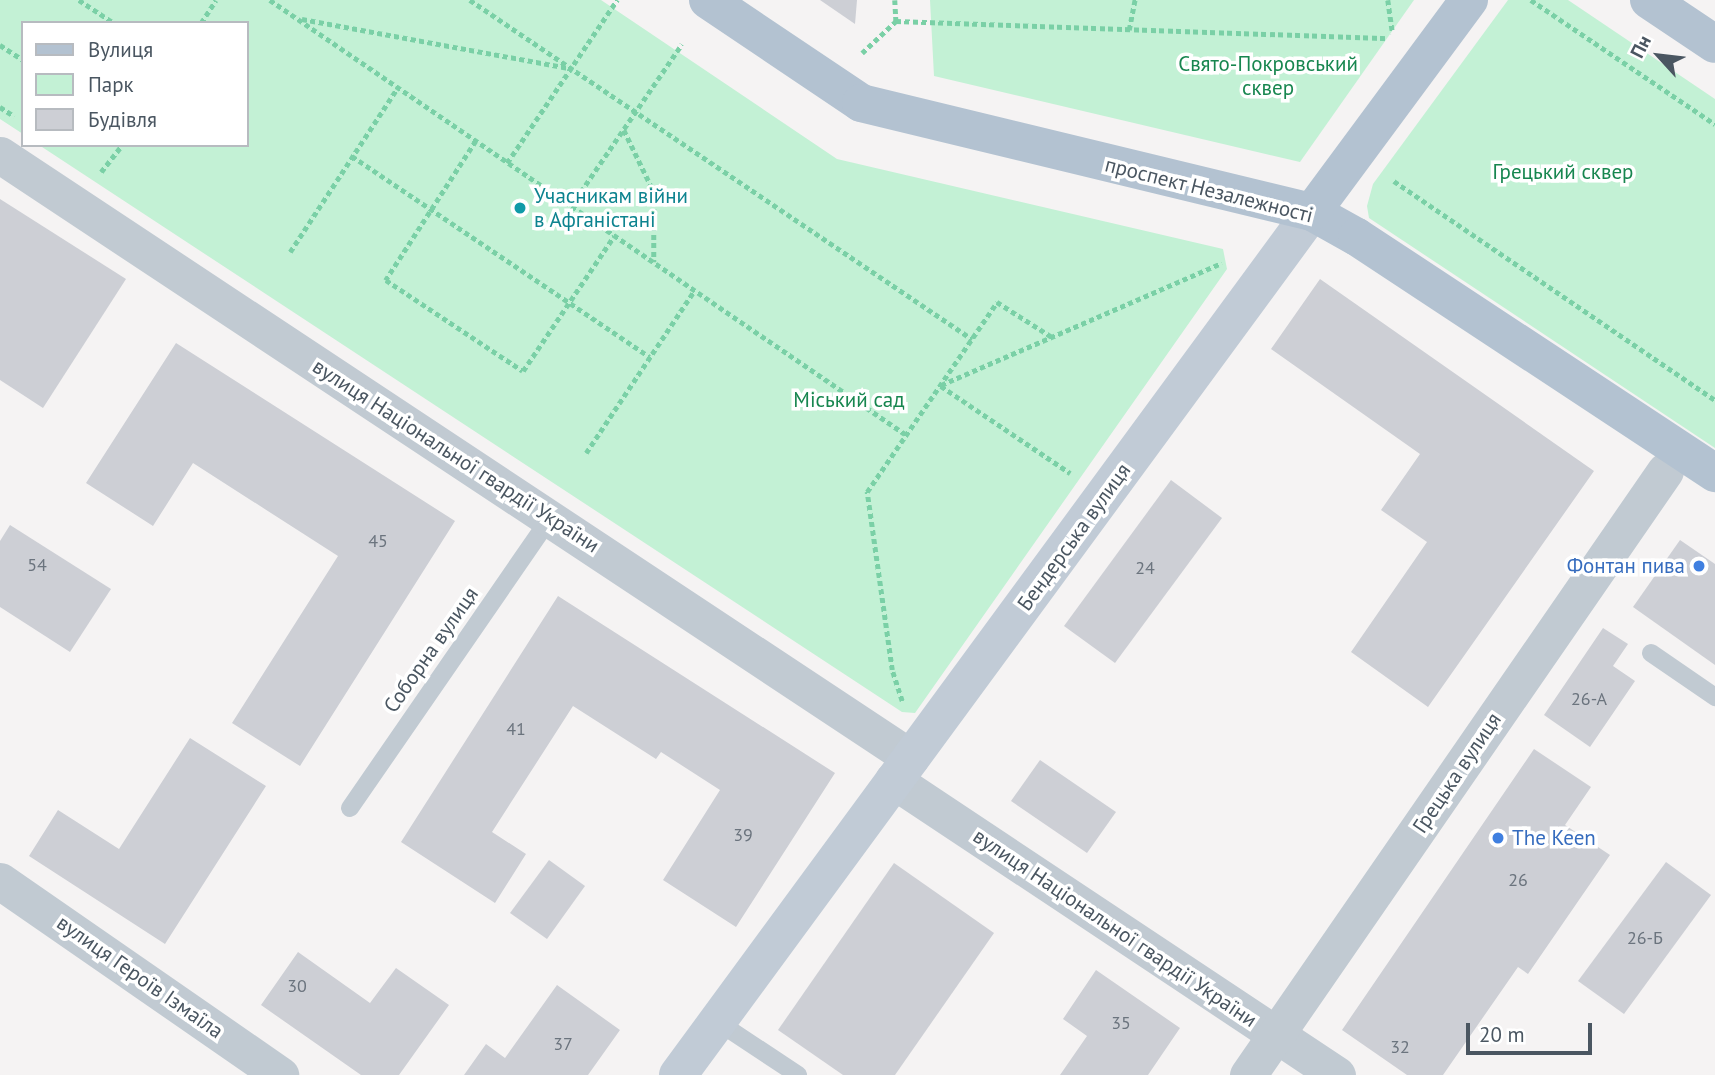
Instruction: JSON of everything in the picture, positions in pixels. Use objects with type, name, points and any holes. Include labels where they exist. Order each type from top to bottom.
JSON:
[{"type":"main road","name":"проспект Незалежності","points":[[708,0],[861,103],[1312,212],[1357,236],[1715,473]]},
{"type":"main road","name":"Бендерська вулиця","points":[[1312,212],[1469,0]]},
{"type":"main road","points":[[1648,0],[1715,44]]},
{"type":"street","name":"вулиця Національної гвардії України","points":[[0,155],[550,518],[1278,1036],[1338,1075]]},
{"type":"street","name":"Бендерська вулиця","points":[[678,1075],[1312,212]]},
{"type":"street","name":"Грецька вулиця","points":[[1248,1075],[1278,1036],[1665,471]]},
{"type":"street","name":"вулиця Героїв Ізмаїла","points":[[0,881],[280,1075]]},
{"type":"lane","name":"Соборна вулиця","points":[[350,808],[550,518]]},
{"type":"lane","points":[[1651,653],[1715,697]]},
{"type":"lane","points":[[718,1021],[798,1075]]},
{"type":"path","points":[[79,0],[111,21]]},
{"type":"path","points":[[202,21],[216,0]]},
{"type":"path","points":[[470,0],[972,339]]},
{"type":"path","points":[[508,163],[617,0]]},
{"type":"path","points":[[895,0],[896,21]]},
{"type":"path","points":[[1129,30],[1135,0]]},
{"type":"path","points":[[862,53],[896,21],[1394,38],[1388,0]]},
{"type":"path","points":[[1531,0],[1715,124]]},
{"type":"path","points":[[273,1],[905,435]]},
{"type":"path","points":[[297,19],[571,68]]},
{"type":"path","points":[[571,206],[682,44]]},
{"type":"path","points":[[0,45],[21,59]]},
{"type":"path","points":[[290,252],[398,87]]},
{"type":"path","points":[[624,129],[654,192],[654,262]]},
{"type":"path","points":[[476,141],[386,280],[523,371],[614,236]]},
{"type":"path","points":[[103,174],[121,147]]},
{"type":"path","points":[[352,156],[650,357]]},
{"type":"path","points":[[1394,181],[1715,400]]},
{"type":"path","points":[[940,385],[1227,260]]},
{"type":"path","points":[[586,453],[694,291]]},
{"type":"path","points":[[904,706],[892,670],[867,492],[997,302],[1052,337]]},
{"type":"path","points":[[940,385],[1080,480]]},
{"type":"green space","name":"Міський сад","points":[[0,0],[601,0],[837,159],[1223,249],[1227,269],[915,713],[902,712],[42,147],[248,147],[248,21],[21,21],[21,133],[0,119]]},
{"type":"green space","name":"Свято-Покровський сквер","points":[[930,0],[1414,0],[1300,162],[934,76]]},
{"type":"green space","name":"Грецький сквер","points":[[1508,0],[1568,0],[1715,99],[1715,448],[1369,218],[1367,206],[1373,184]]},
{"type":"building","points":[[820,0],[857,0],[855,24]]},
{"type":"building","points":[[0,199],[126,279],[43,408],[0,380]]},
{"type":"building","points":[[1320,279],[1594,471],[1428,707],[1351,652],[1427,542],[1381,510],[1420,454],[1271,349]]},
{"type":"building","points":[[176,343],[455,521],[300,766],[232,723],[338,556],[193,463],[153,526],[86,483]]},
{"type":"building","points":[[1171,480],[1222,518],[1115,663],[1064,626]]},
{"type":"building","points":[[10,525],[111,589],[70,652],[0,607],[0,541]]},
{"type":"building","points":[[1680,540],[1715,564],[1715,665],[1633,607]]},
{"type":"building","points":[[558,596],[835,773],[736,927],[663,880],[720,790],[661,752],[656,759],[573,706],[492,832],[526,854],[495,903],[401,842]]},
{"type":"building","points":[[1603,628],[1628,644],[1613,666],[1635,681],[1590,747],[1544,715]]},
{"type":"building","points":[[190,738],[266,786],[165,944],[29,856],[58,810],[119,849]]},
{"type":"building","points":[[1534,749],[1591,787],[1565,825],[1610,855],[1528,974],[1518,967],[1443,1075],[1407,1075],[1342,1030]]},
{"type":"building","points":[[1040,760],[1116,812],[1087,853],[1011,801]]},
{"type":"building","points":[[549,860],[585,886],[547,939],[510,913]]},
{"type":"building","points":[[1666,862],[1711,895],[1624,1014],[1578,981]]},
{"type":"building","points":[[894,863],[994,933],[895,1075],[843,1075],[778,1030]]},
{"type":"building","points":[[298,952],[370,1003],[396,968],[449,1005],[399,1075],[361,1075],[261,1005]]},
{"type":"building","points":[[1096,970],[1180,1028],[1148,1075],[1060,1075],[1087,1036],[1063,1019]]},
{"type":"building","points":[[557,985],[620,1030],[588,1075],[464,1075],[486,1044],[505,1058]]},
{"type":"place","name":"Учасникам війни в Афганістані","points":[[520,208]]},
{"type":"place","name":"Фонтан пива","points":[[1699,566]]},
{"type":"place","name":"The Keen","points":[[1498,838]]}]
